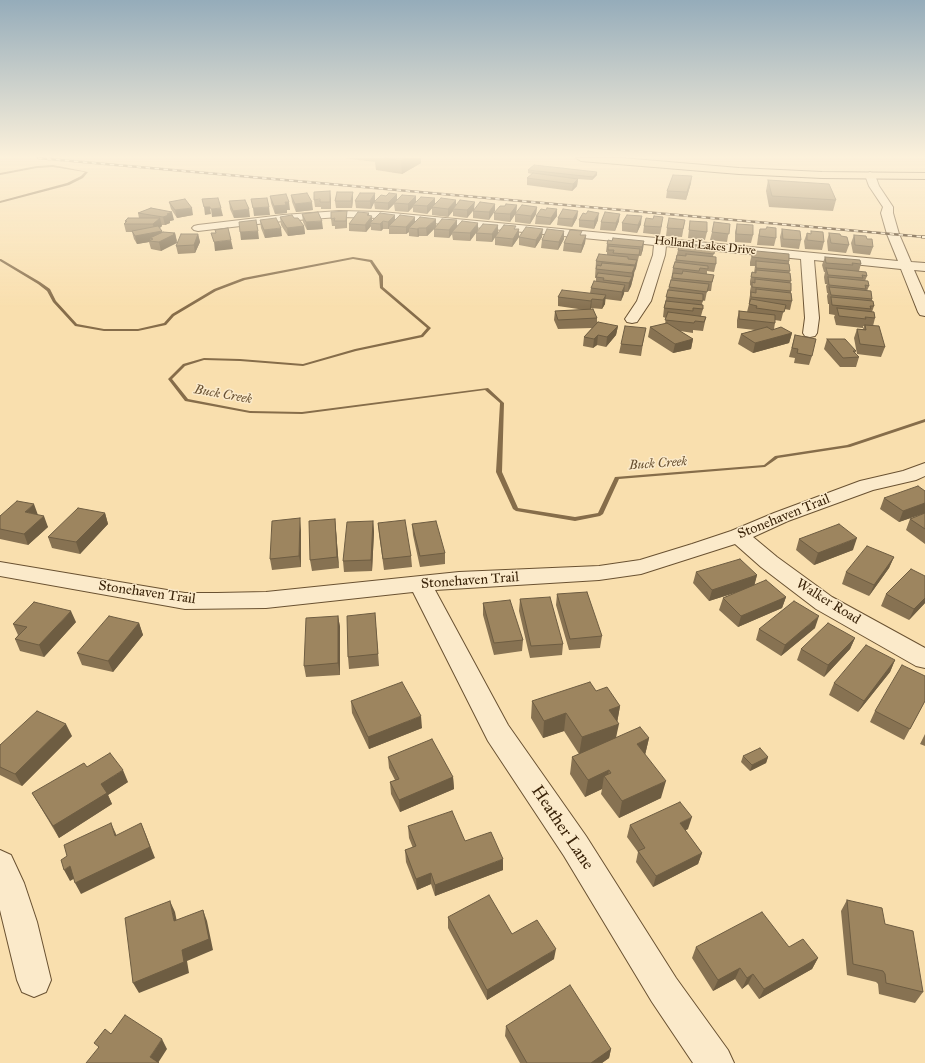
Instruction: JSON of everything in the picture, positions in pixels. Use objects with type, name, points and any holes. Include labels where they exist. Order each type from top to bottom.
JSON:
[{"type":"street","points":[[888,208],[888,218],[905,265],[925,312]]},
{"type":"street","name":"Holland Lakes Drive","points":[[198,228],[283,218],[339,214],[382,215],[925,267]]},
{"type":"street","points":[[632,319],[644,301],[658,255],[660,241]]},
{"type":"street","points":[[807,256],[812,318],[810,333]]},
{"type":"street","name":"Stonehaven Trail","points":[[0,569],[185,601],[266,600],[459,580],[599,573],[641,567],[738,536],[781,517],[867,485],[920,475]]},
{"type":"street","name":"Walker Road","points":[[738,536],[769,562],[824,603],[925,659]]},
{"type":"street","name":"Heather Lane","points":[[421,585],[498,733],[575,846],[664,990],[715,1063]]},
{"type":"street","points":[[0,865],[8,883],[20,922],[34,980]]},
{"type":"building","points":[[151,208],[172,212],[163,217],[138,213]]},
{"type":"building","points":[[173,208],[192,208],[175,210]]},
{"type":"building","points":[[232,208],[248,208],[249,209],[233,211]]},
{"type":"building","points":[[454,208],[469,208],[467,210],[453,209]]},
{"type":"building","points":[[476,208],[492,208],[489,212],[473,211]]},
{"type":"building","points":[[499,208],[515,208],[510,214],[494,213]]},
{"type":"building","points":[[520,208],[537,208],[531,216],[515,214]]},
{"type":"building","points":[[547,208],[557,209],[551,218],[536,216],[541,209],[546,210]]},
{"type":"building","points":[[563,209],[578,211],[573,219],[558,218]]},
{"type":"building","points":[[347,211],[346,221],[334,221],[335,218],[331,219],[331,212]]},
{"type":"building","points":[[588,211],[599,213],[594,221],[579,220],[583,213],[586,214]]},
{"type":"building","points":[[318,212],[322,221],[306,222],[302,214]]},
{"type":"building","points":[[358,212],[369,213],[367,215],[372,216],[365,225],[349,224]]},
{"type":"building","points":[[605,212],[620,214],[616,223],[601,222]]},
{"type":"building","points":[[380,213],[395,215],[388,222],[383,221],[380,224],[370,223]]},
{"type":"building","points":[[292,215],[294,218],[298,218],[304,226],[287,228],[280,217]]},
{"type":"building","points":[[400,215],[415,217],[406,227],[389,226]]},
{"type":"building","points":[[627,215],[642,216],[638,225],[622,223]]},
{"type":"building","points":[[654,216],[663,217],[661,227],[644,226],[646,218],[653,219]]},
{"type":"building","points":[[420,217],[436,219],[426,228],[409,228]]},
{"type":"building","points":[[128,218],[160,218],[153,224],[124,224]]},
{"type":"building","points":[[276,218],[281,228],[264,230],[260,220]]},
{"type":"building","points":[[669,218],[685,220],[683,229],[667,228]]},
{"type":"building","points":[[442,219],[457,220],[449,230],[434,229]]},
{"type":"building","points":[[256,220],[258,231],[240,232],[239,222]]},
{"type":"building","points":[[462,221],[478,223],[470,233],[452,232]]},
{"type":"building","points":[[690,221],[707,222],[707,232],[689,230]]},
{"type":"building","points":[[714,222],[730,224],[729,234],[712,232]]},
{"type":"building","points":[[483,224],[498,225],[492,234],[476,233]]},
{"type":"building","points":[[737,224],[753,225],[753,235],[736,234]]},
{"type":"building","points":[[504,225],[516,226],[514,229],[519,229],[513,239],[495,237]]},
{"type":"building","points":[[158,226],[162,231],[135,236],[132,231]]},
{"type":"building","points":[[526,227],[543,229],[536,240],[519,237]]},
{"type":"building","points":[[767,227],[776,228],[776,238],[759,236],[760,229],[766,229]]},
{"type":"building","points":[[228,228],[231,240],[214,242],[211,233],[216,233],[215,230]]},
{"type":"building","points":[[547,229],[564,231],[559,242],[542,240]]},
{"type":"building","points":[[782,229],[800,231],[801,240],[783,239]]},
{"type":"building","points":[[570,230],[582,231],[580,235],[586,235],[582,245],[564,243]]},
{"type":"building","points":[[811,231],[823,232],[824,242],[807,240],[807,233],[811,234]]},
{"type":"building","points":[[163,232],[175,234],[159,242],[149,241],[153,239],[150,238]]},
{"type":"building","points":[[829,233],[840,234],[841,236],[847,237],[849,245],[831,243]]},
{"type":"building","points":[[181,234],[198,234],[194,245],[176,246]]},
{"type":"building","points":[[854,235],[866,236],[867,239],[872,239],[873,247],[855,245]]},
{"type":"building","points":[[613,238],[644,241],[642,247],[607,244],[608,240],[612,241]]},
{"type":"building","points":[[680,243],[715,247],[714,254],[678,250]]},
{"type":"building","points":[[608,246],[640,249],[639,255],[613,253],[614,250],[608,250]]},
{"type":"building","points":[[756,251],[789,254],[789,261],[752,257],[752,254],[756,254]]},
{"type":"building","points":[[599,254],[628,257],[628,259],[637,260],[635,265],[596,261]]},
{"type":"building","points":[[686,254],[716,257],[716,264],[676,260],[677,255],[686,256]]},
{"type":"building","points":[[825,257],[860,260],[861,264],[852,263],[853,265],[826,263]]},
{"type":"building","points":[[756,261],[789,264],[790,271],[756,268]]},
{"type":"building","points":[[675,262],[708,266],[708,269],[700,268],[699,271],[673,268]]},
{"type":"building","points":[[602,263],[635,266],[632,273],[596,269],[597,265],[601,266]]},
{"type":"building","points":[[826,268],[866,272],[867,276],[862,275],[863,278],[828,275]]},
{"type":"building","points":[[756,270],[790,273],[791,281],[751,277],[752,272],[756,273]]},
{"type":"building","points":[[683,271],[714,275],[712,282],[672,278],[673,273],[682,274]]},
{"type":"building","points":[[598,273],[632,277],[629,283],[603,280],[604,278],[596,277]]},
{"type":"building","points":[[828,277],[868,281],[869,286],[865,285],[866,289],[829,285]]},
{"type":"building","points":[[755,279],[791,283],[791,291],[752,287],[752,282],[755,283]]},
{"type":"building","points":[[671,280],[709,284],[707,292],[669,287]]},
{"type":"building","points":[[594,281],[625,285],[622,292],[591,288]]},
{"type":"building","points":[[829,287],[871,291],[872,299],[831,295]]},
{"type":"building","points":[[756,289],[791,293],[792,301],[751,297],[751,292],[756,293]]},
{"type":"building","points":[[562,290],[606,295],[603,300],[592,299],[591,301],[558,297]]},
{"type":"building","points":[[668,290],[703,294],[703,301],[666,297]]},
{"type":"building","points":[[831,297],[873,301],[874,306],[870,306],[871,309],[832,305]]},
{"type":"building","points":[[751,299],[786,305],[784,312],[756,308],[757,306],[749,304]]},
{"type":"building","points":[[666,301],[703,305],[703,309],[693,308],[693,311],[664,308]]},
{"type":"building","points":[[837,308],[874,312],[875,318],[865,317],[866,319],[839,316]]},
{"type":"building","points":[[593,309],[597,318],[558,320],[555,311]]},
{"type":"building","points":[[739,311],[775,315],[775,323],[739,319]]},
{"type":"building","points":[[668,312],[706,317],[704,322],[695,321],[694,323],[665,320]]},
{"type":"building","points":[[598,322],[618,326],[607,337],[598,335],[594,339],[584,337]]},
{"type":"building","points":[[667,323],[693,339],[675,344],[650,327]]},
{"type":"building","points":[[865,325],[879,326],[885,347],[860,344],[857,329],[866,330]]},
{"type":"building","points":[[625,326],[646,328],[642,346],[621,344]]},
{"type":"building","points":[[767,327],[772,330],[781,327],[792,333],[755,343],[741,334]]},
{"type":"building","points":[[795,335],[816,339],[812,356],[797,353],[798,349],[792,348]]},
{"type":"building","points":[[827,339],[845,339],[856,351],[853,351],[859,357],[843,358]]},
{"type":"building","points":[[918,486],[925,491],[925,503],[903,511],[884,498]]},
{"type":"building","points":[[17,501],[34,504],[25,512],[44,516],[24,534],[0,529],[0,516]]},
{"type":"building","points":[[78,508],[105,513],[76,542],[48,537]]},
{"type":"building","points":[[925,513],[925,529],[910,519]]},
{"type":"building","points":[[300,518],[299,556],[270,559],[272,521]]},
{"type":"building","points":[[335,519],[337,557],[310,560],[309,521]]},
{"type":"building","points":[[405,520],[411,556],[383,559],[378,523]]},
{"type":"building","points":[[373,521],[371,560],[343,561],[347,522]]},
{"type":"building","points":[[436,521],[445,553],[420,556],[412,524]]},
{"type":"building","points":[[839,524],[857,538],[818,553],[799,539]]},
{"type":"building","points":[[867,546],[894,557],[874,585],[846,572]]},
{"type":"building","points":[[740,559],[757,575],[712,590],[696,572]]},
{"type":"building","points":[[911,569],[925,576],[925,598],[914,609],[886,594]]},
{"type":"building","points":[[766,580],[786,597],[741,616],[723,598]]},
{"type":"building","points":[[587,592],[602,636],[570,639],[557,594]]},
{"type":"building","points":[[550,597],[563,644],[531,646],[520,599]]},
{"type":"building","points":[[510,600],[523,640],[494,643],[483,603]]},
{"type":"building","points":[[794,601],[819,616],[785,645],[759,629]]},
{"type":"building","points":[[34,602],[71,611],[39,645],[15,639],[27,627],[13,624]]},
{"type":"building","points":[[375,613],[378,654],[348,657],[347,616]]},
{"type":"building","points":[[109,616],[139,623],[108,661],[77,653]]},
{"type":"building","points":[[338,616],[338,663],[304,666],[306,618]]},
{"type":"building","points":[[828,623],[855,638],[828,665],[801,649]]},
{"type":"building","points":[[866,645],[895,660],[864,701],[834,683]]},
{"type":"building","points":[[902,665],[925,676],[925,701],[910,729],[875,711]]},
{"type":"building","points":[[402,682],[421,716],[368,737],[351,701]]},
{"type":"building","points":[[590,682],[596,691],[607,687],[620,706],[609,710],[619,724],[582,737],[566,713],[544,721],[532,701]]},
{"type":"building","points":[[37,711],[66,724],[15,774],[0,767],[0,745]]},
{"type":"building","points":[[640,727],[649,738],[637,744],[666,781],[622,801],[604,776],[611,773],[609,770],[588,780],[572,757]]},
{"type":"building","points":[[432,739],[453,777],[399,800],[390,782],[399,779],[388,757]]},
{"type":"building","points":[[760,748],[768,757],[752,765],[743,756]]},
{"type":"building","points":[[110,753],[123,770],[101,784],[107,793],[53,826],[32,793],[84,763],[87,767]]},
{"type":"building","points":[[680,802],[692,817],[680,823],[702,853],[656,876],[638,851],[645,848],[630,825]]},
{"type":"building","points":[[452,811],[465,841],[491,832],[503,859],[435,885],[431,873],[416,879],[405,850],[416,846],[408,826]]},
{"type":"building","points":[[111,823],[115,836],[141,823],[150,847],[75,883],[70,866],[64,870],[61,860],[67,856],[64,845]]},
{"type":"building","points":[[489,895],[512,934],[537,920],[556,949],[487,990],[448,917]]},
{"type":"building","points":[[847,900],[882,908],[885,924],[913,931],[923,992],[886,983],[885,974],[883,971],[853,964]]},
{"type":"building","points":[[170,901],[174,921],[203,910],[209,939],[182,950],[184,962],[133,983],[125,918]]},
{"type":"building","points":[[762,912],[789,947],[803,939],[818,958],[764,989],[753,974],[747,978],[740,968],[718,980],[696,947]]},
{"type":"building","points":[[570,985],[611,1049],[591,1063],[527,1063],[506,1026]]},
{"type":"building","points":[[125,1015],[162,1039],[150,1057],[159,1063],[86,1063],[99,1047],[94,1043],[105,1029],[111,1034]]},
{"type":"waterway","name":"Buck Creek","points":[[0,260],[49,290],[54,301],[76,325],[104,330],[138,330],[165,324],[173,315],[215,290],[244,279],[353,258],[371,261],[381,276],[381,287],[429,328],[422,336],[355,350],[303,365],[204,359],[184,365],[170,379],[187,400],[250,412],[302,413],[486,389],[502,403],[499,472],[516,509],[575,519],[600,514],[617,478],[765,466],[777,457],[848,446],[925,420]]},
{"type":"railway","points":[[595,208],[925,237],[922,237]]}]
